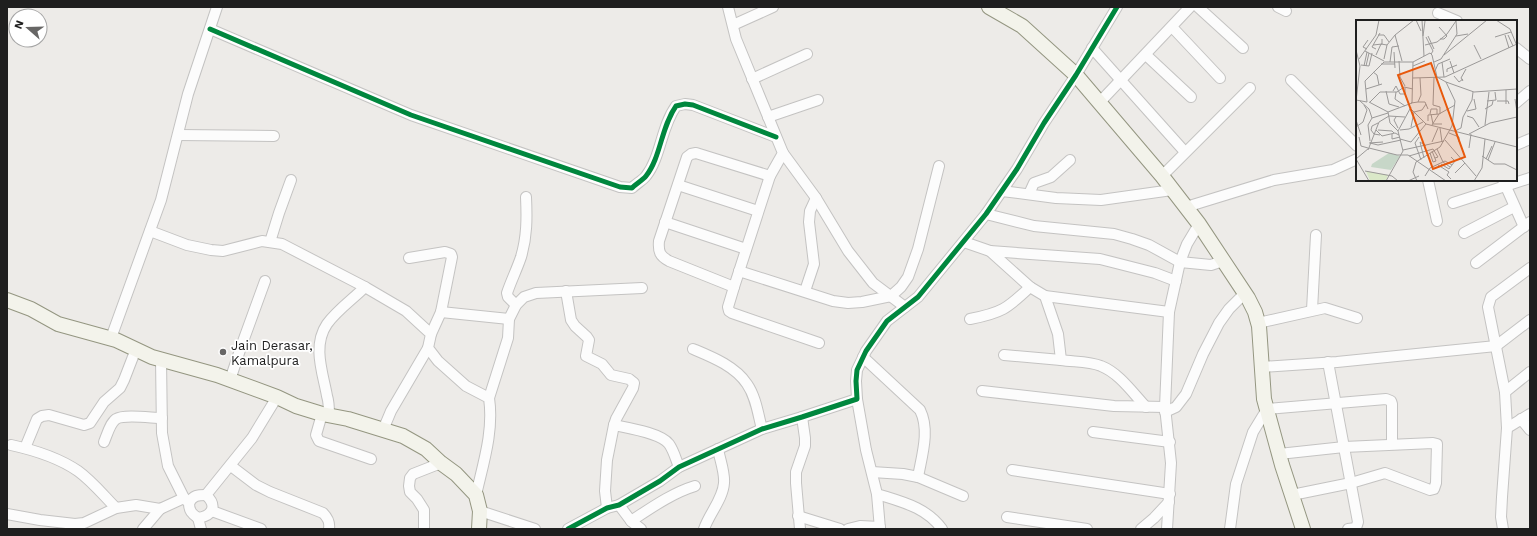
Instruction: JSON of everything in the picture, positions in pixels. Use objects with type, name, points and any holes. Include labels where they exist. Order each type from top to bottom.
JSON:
[{"type":"street","points":[[111,338],[161,200],[195,70],[217,7]]},
{"type":"street","points":[[728,7],[736,39],[783,153],[816,198],[848,251],[873,283],[905,307]]},
{"type":"street","points":[[733,25],[773,7]]},
{"type":"street","points":[[989,7],[1022,26],[1076,76],[1162,176],[1199,224],[1245,293],[1255,312],[1258,324],[1264,399],[1279,454],[1303,529]]},
{"type":"street","points":[[848,529],[860,526],[880,528],[877,494],[866,450],[857,399],[857,370],[863,357],[887,321],[918,297],[986,214],[1017,169],[1044,123],[1076,76],[1110,12],[1117,7]]},
{"type":"street","points":[[1099,103],[1190,7]]},
{"type":"street","points":[[1198,7],[1244,48]]},
{"type":"street","points":[[1438,13],[1455,20]]},
{"type":"street","points":[[1172,27],[1220,78]]},
{"type":"street","points":[[210,29],[412,115],[620,187],[632,188],[646,176],[654,162],[669,116],[676,106],[685,104],[694,106],[776,137]]},
{"type":"street","points":[[1092,48],[1185,152]]},
{"type":"street","points":[[1517,49],[1530,59]]},
{"type":"street","points":[[752,79],[807,54]]},
{"type":"street","points":[[1146,55],[1191,97]]},
{"type":"street","points":[[1291,80],[1356,145]]},
{"type":"street","points":[[1162,176],[1250,88]]},
{"type":"street","points":[[1517,102],[1530,91]]},
{"type":"street","points":[[768,117],[818,100]]},
{"type":"street","points":[[178,135],[274,136]]},
{"type":"street","points":[[1517,145],[1530,139]]},
{"type":"street","points":[[734,287],[669,262],[661,257],[658,251],[659,241],[665,222],[687,157],[691,154],[696,153],[770,176]]},
{"type":"street","points":[[783,153],[770,176],[728,307],[729,311],[732,313],[819,343]]},
{"type":"street","points":[[1186,207],[1274,180],[1333,170],[1356,159]]},
{"type":"street","points":[[1029,194],[1034,183],[1050,177],[1070,160]]},
{"type":"street","points":[[739,271],[833,301],[848,303],[862,302],[891,296],[901,287],[908,277],[918,249],[939,166]]},
{"type":"street","points":[[1517,180],[1530,178]]},
{"type":"street","points":[[270,242],[279,213],[292,180]]},
{"type":"street","points":[[1428,181],[1437,220]]},
{"type":"street","points":[[1453,203],[1504,183],[1514,181]]},
{"type":"street","points":[[1476,263],[1527,225],[1514,207],[1504,183]]},
{"type":"street","points":[[678,185],[758,211]]},
{"type":"street","points":[[1002,191],[1056,198],[1101,200],[1172,190]]},
{"type":"street","points":[[516,305],[508,298],[508,293],[521,257],[525,240],[527,223],[526,197]]},
{"type":"street","points":[[805,291],[814,264],[809,222],[810,211],[816,198]]},
{"type":"street","points":[[1464,233],[1514,207]]},
{"type":"street","points":[[986,214],[1034,226],[1114,234],[1149,245],[1180,262],[1211,265],[1223,261]]},
{"type":"street","points":[[665,222],[746,249]]},
{"type":"street","points":[[1167,529],[1172,463],[1165,410],[1169,312],[1180,262],[1199,224]]},
{"type":"street","points":[[150,232],[188,245],[212,250],[223,250],[262,241],[282,244],[365,287],[406,311],[431,334]]},
{"type":"street","points":[[1312,310],[1316,235]]},
{"type":"street","points":[[964,242],[990,251],[1100,259],[1155,273],[1176,281]]},
{"type":"street","points":[[990,251],[1030,287],[1045,296],[1169,312]]},
{"type":"street","points":[[382,430],[391,411],[428,348],[431,334],[441,312],[452,257],[451,254],[445,252],[409,258]]},
{"type":"street","points":[[1503,529],[1502,497],[1507,428],[1505,392],[1488,313],[1488,301],[1491,297],[1530,268]]},
{"type":"street","points":[[230,380],[265,282]]},
{"type":"street","points":[[365,287],[323,331],[319,346],[321,371],[328,398],[325,414],[316,435],[319,441],[371,459]]},
{"type":"street","points":[[970,319],[989,316],[1010,306],[1030,287]]},
{"type":"street","points":[[479,529],[480,511],[476,495],[489,438],[491,412],[489,398],[507,344],[509,319],[516,305],[524,297],[536,293],[642,288]]},
{"type":"street","points":[[566,291],[571,320],[579,331],[589,340],[586,356],[602,364],[611,375],[629,379],[634,383],[633,388],[614,425],[607,460],[605,492],[607,508]]},
{"type":"street","points":[[982,391],[1114,406],[1146,407],[1165,410],[1176,407],[1186,394],[1203,354],[1219,323],[1229,309],[1245,293]]},
{"type":"street","points":[[1045,296],[1058,334],[1061,360]]},
{"type":"street","points":[[7,300],[32,310],[58,324],[111,338],[161,359],[230,380],[277,397],[296,406],[325,414],[348,418],[403,436],[426,449],[440,463],[456,474],[476,495]]},
{"type":"street","points":[[1258,324],[1312,310],[1330,308],[1357,318]]},
{"type":"street","points":[[441,312],[509,319]]},
{"type":"street","points":[[1262,367],[1496,346],[1530,320]]},
{"type":"street","points":[[428,348],[438,361],[466,386],[489,398]]},
{"type":"street","points":[[25,448],[37,419],[42,416],[49,415],[84,425],[90,422],[104,402],[120,388],[136,349]]},
{"type":"street","points":[[693,349],[724,363],[734,370],[747,384],[754,400],[762,429]]},
{"type":"street","points":[[1004,355],[1099,365],[1121,379],[1146,407]]},
{"type":"street","points":[[863,357],[920,410],[925,419],[926,430],[918,477]]},
{"type":"street","points":[[161,359],[162,433],[168,466],[187,501],[189,509],[192,514],[198,518],[201,529]]},
{"type":"street","points":[[1328,362],[1358,524],[1356,528],[1348,529]]},
{"type":"street","points":[[1505,392],[1530,372]]},
{"type":"street","points":[[206,495],[231,466],[252,438],[277,397]]},
{"type":"street","points":[[1267,409],[1378,398],[1389,400],[1392,404],[1392,444]]},
{"type":"street","points":[[568,529],[607,508],[619,505],[660,481],[679,467],[762,429],[857,399]]},
{"type":"street","points":[[1230,529],[1236,484],[1253,432],[1267,409]]},
{"type":"street","points":[[104,442],[111,425],[116,419],[124,417],[162,418]]},
{"type":"street","points":[[800,529],[796,472],[805,446],[806,438],[802,417]]},
{"type":"street","points":[[1507,428],[1526,417],[1530,430]]},
{"type":"street","points":[[614,425],[651,434],[668,442],[679,467]]},
{"type":"street","points":[[1093,432],[1170,442]]},
{"type":"street","points":[[1279,454],[1344,447],[1392,444],[1437,444],[1436,483],[1434,490],[1430,490],[1385,473],[1351,483],[1292,495]]},
{"type":"street","points":[[11,445],[25,448],[62,462],[92,483],[116,508]]},
{"type":"street","points":[[704,529],[707,519],[722,493],[724,483],[718,449]]},
{"type":"street","points":[[424,529],[424,510],[417,499],[410,492],[410,478],[413,474],[440,463]]},
{"type":"street","points":[[231,466],[256,485],[323,514],[327,517],[330,524],[329,529]]},
{"type":"street","points":[[1012,470],[1169,498]]},
{"type":"street","points":[[872,472],[903,474],[918,477],[963,496]]},
{"type":"street","points":[[630,521],[661,501],[685,489],[695,486]]},
{"type":"street","points":[[877,494],[906,502],[924,512],[937,522],[942,529]]},
{"type":"street","points":[[7,514],[75,524],[84,523],[116,508],[136,505],[160,509],[187,501],[198,495],[206,495],[213,505],[212,511],[205,517],[198,518]]},
{"type":"street","points":[[1141,529],[1154,518],[1169,498]]},
{"type":"street","points":[[619,505],[630,521],[641,529]]},
{"type":"street","points":[[143,529],[160,509]]},
{"type":"street","points":[[212,511],[261,529]]},
{"type":"street","points":[[480,511],[535,529]]},
{"type":"street","points":[[798,516],[840,529]]},
{"type":"street","points":[[1007,517],[1087,529]]},
{"type":"cycle path","points":[[568,529],[607,508],[619,505],[660,481],[679,467],[762,429],[857,399],[857,370],[866,351],[887,321],[918,297],[986,214],[1017,169],[1117,7]]},
{"type":"cycle path","points":[[210,29],[411,115],[620,187],[632,188],[646,176],[655,160],[667,123],[676,106],[685,104],[693,105],[776,137]]},
{"type":"place","name":"Jain Derasar, Kamalpura","points":[[223,352]]}]
